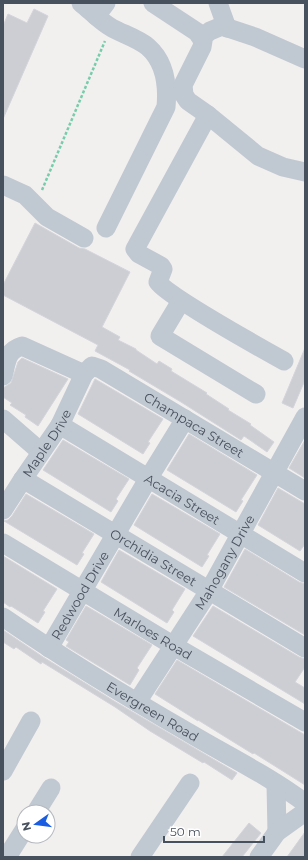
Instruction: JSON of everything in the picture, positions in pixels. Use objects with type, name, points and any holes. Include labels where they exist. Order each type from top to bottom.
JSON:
[{"type":"street","points":[[81,3],[101,9],[110,27],[147,46],[160,60],[163,68],[167,94],[166,107],[106,228]]},
{"type":"street","points":[[153,3],[197,32],[202,37],[202,47],[183,85],[184,95],[188,101],[208,115],[258,156],[284,167],[305,172]]},
{"type":"street","points":[[218,3],[228,28]]},
{"type":"street","points":[[202,37],[222,26],[255,37],[305,59]]},
{"type":"street","points":[[208,115],[135,249],[139,254],[161,266],[163,271],[158,282],[159,284],[181,301],[284,361]]},
{"type":"street","points":[[3,185],[25,196],[47,217],[84,238]]},
{"type":"street","points":[[181,301],[160,336],[256,394]]},
{"type":"street","points":[[3,376],[9,354],[16,348],[22,346],[84,374]]},
{"type":"street","name":"Champaca Street","points":[[84,374],[92,366],[101,369],[305,491]]},
{"type":"street","name":"Maple Drive","points":[[3,510],[60,425],[84,374]]},
{"type":"street","points":[[3,419],[41,452]]},
{"type":"street","name":"Redwood Drive","points":[[49,648],[185,419]]},
{"type":"street","name":"Mahogany Drive","points":[[137,702],[208,591],[304,421]]},
{"type":"street","name":"Acacia Street","points":[[60,425],[305,573]]},
{"type":"street","name":"Orchidia Street","points":[[23,479],[305,648]]},
{"type":"street","name":"Marloes Road","points":[[3,543],[174,646],[305,722]]},
{"type":"street","name":"Evergreen Road","points":[[3,617],[49,648],[276,784],[305,803]]},
{"type":"street","points":[[3,771],[31,721]]},
{"type":"street","points":[[140,857],[190,783]]},
{"type":"street","points":[[276,784],[277,832]]},
{"type":"street","points":[[41,804],[51,788]]},
{"type":"street","points":[[259,857],[277,832],[305,812]]},
{"type":"street","points":[[7,857],[16,843]]},
{"type":"path","points":[[36,205],[110,27]]},
{"type":"building","points":[[34,9],[48,16],[3,119],[3,26],[8,14],[27,23]]},
{"type":"building","points":[[35,223],[79,248],[85,249],[130,272],[102,327],[120,337],[118,340],[136,349],[157,364],[159,361],[172,369],[171,371],[207,393],[206,394],[229,409],[228,410],[251,424],[250,425],[274,442],[267,452],[244,436],[241,440],[129,371],[130,370],[95,351],[98,345],[3,295],[3,285]]},
{"type":"building","points":[[305,348],[305,380],[293,408],[282,403]]},
{"type":"building","points":[[22,358],[68,379],[38,426],[25,417],[26,415],[10,405],[12,403],[3,397],[3,388],[11,383],[18,362]]},
{"type":"building","points":[[95,379],[163,419],[148,442],[150,443],[143,454],[78,414]]},
{"type":"building","points":[[189,434],[257,475],[241,500],[243,501],[236,512],[167,470]]},
{"type":"building","points":[[63,440],[129,479],[116,499],[118,501],[111,512],[43,470]]},
{"type":"building","points":[[305,440],[305,478],[289,468]]},
{"type":"building","points":[[278,488],[305,504],[305,544],[300,551],[258,525]]},
{"type":"building","points":[[26,494],[94,534],[82,553],[84,554],[77,565],[4,521],[8,520],[12,516]]},
{"type":"building","points":[[152,494],[220,534],[207,555],[209,556],[202,567],[134,525]]},
{"type":"building","points":[[245,549],[299,582],[305,584],[305,635],[224,587]]},
{"type":"building","points":[[119,550],[185,589],[172,610],[174,612],[167,623],[101,582]]},
{"type":"building","points":[[3,556],[57,589],[43,611],[45,612],[38,623],[3,602]]},
{"type":"building","points":[[86,606],[152,645],[137,668],[139,670],[130,685],[66,646],[69,642],[66,640]]},
{"type":"building","points":[[213,606],[299,657],[305,659],[305,667],[295,682],[305,688],[305,704],[193,636]]},
{"type":"building","points":[[3,630],[114,701],[237,773],[232,780],[150,731],[115,707],[42,662],[41,664],[16,647],[14,649],[3,642]]},
{"type":"building","points":[[177,660],[305,735],[305,785],[155,694]]},
{"type":"building","points":[[249,823],[261,833],[242,857],[222,857]]},
{"type":"building","points":[[305,832],[305,857],[287,857]]}]
